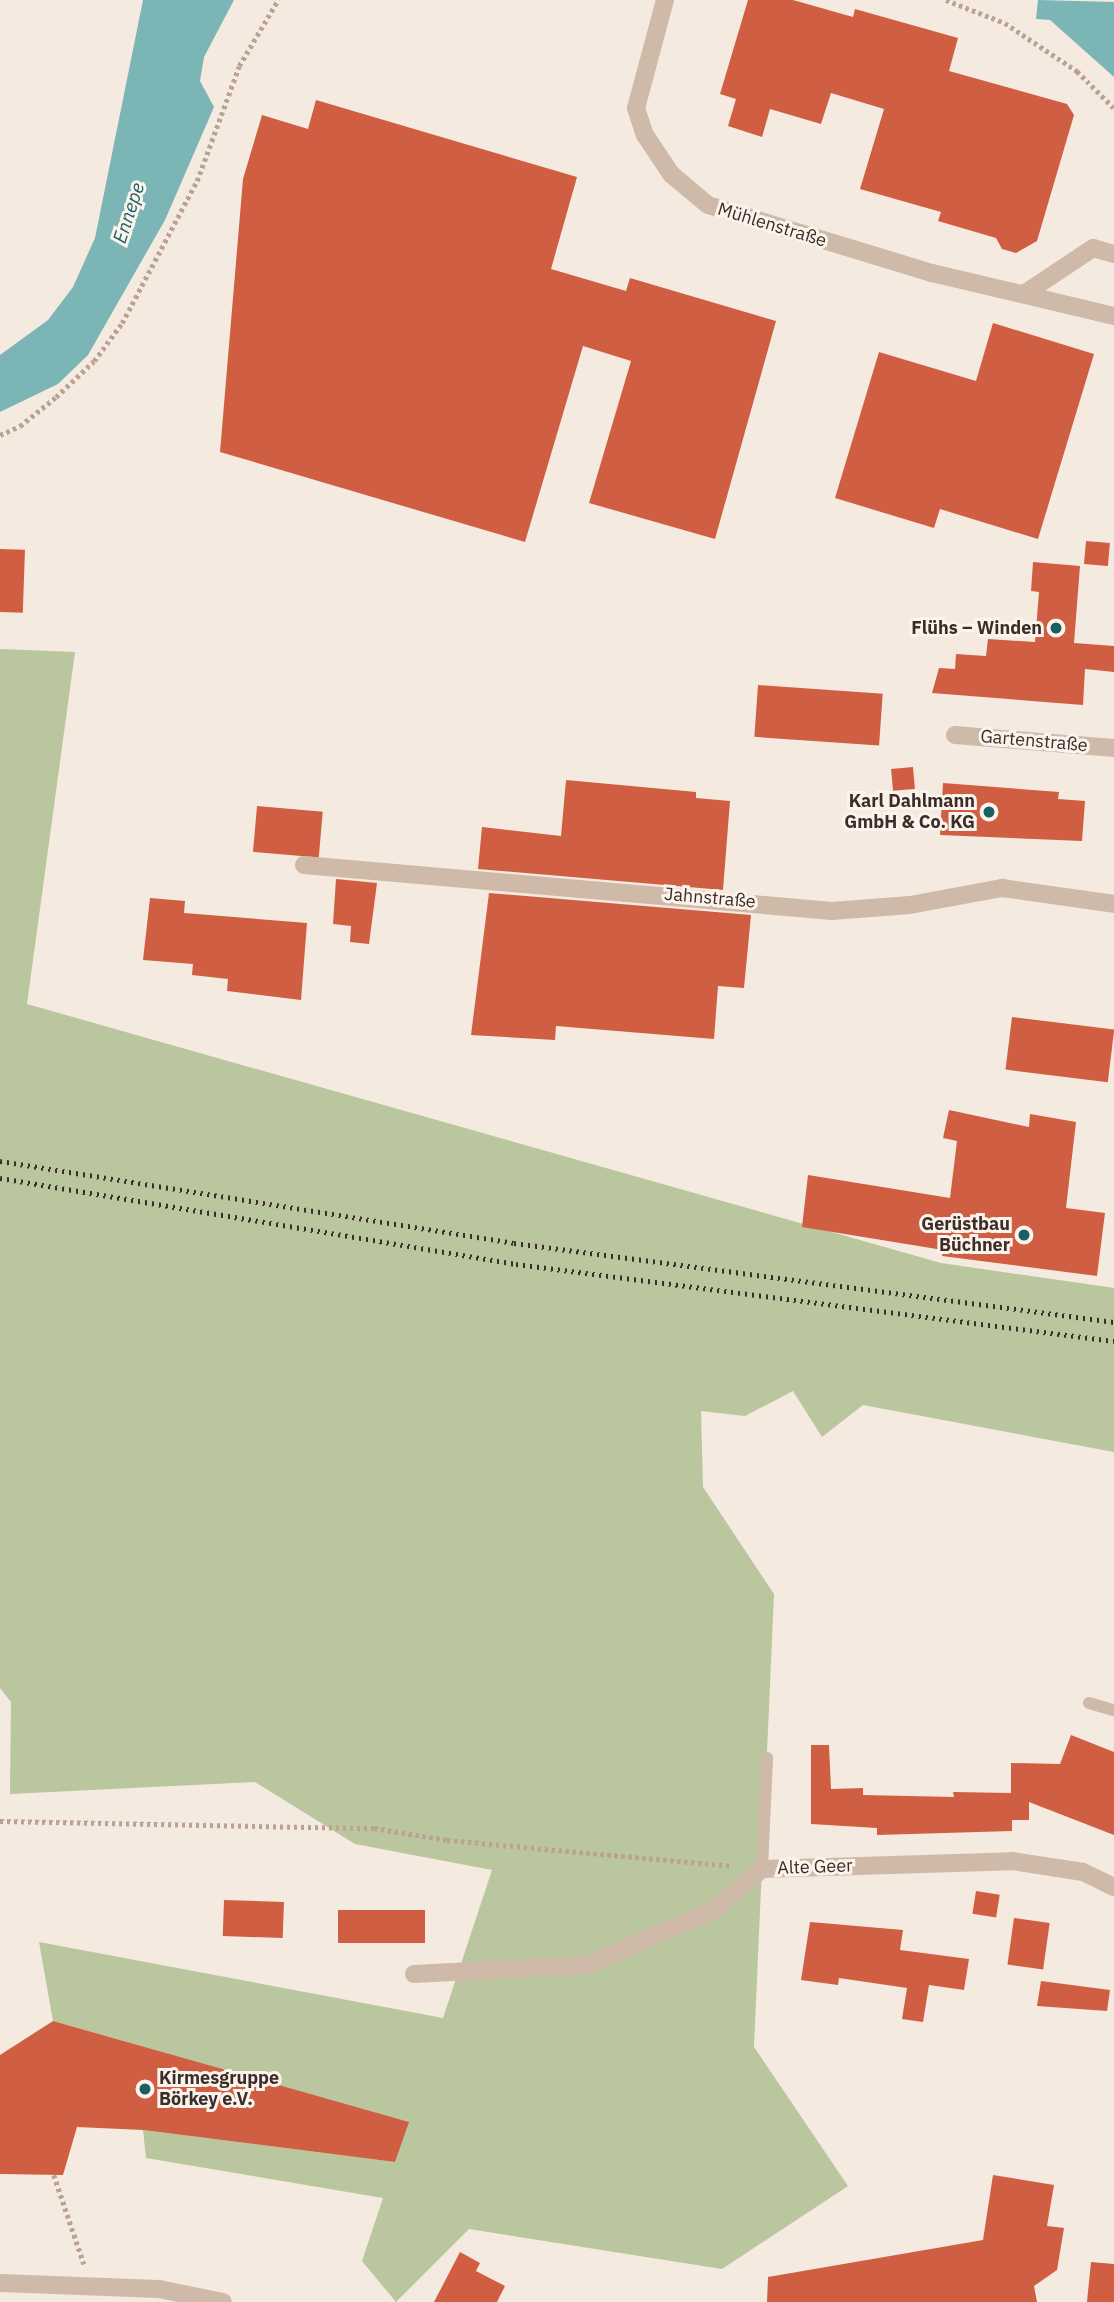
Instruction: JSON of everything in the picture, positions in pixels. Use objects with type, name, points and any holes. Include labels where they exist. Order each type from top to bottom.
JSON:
[{"type":"street","name":"Mühlenstraße","points":[[665,0],[636,108],[645,135],[671,174],[708,205],[932,273],[1114,316]]},
{"type":"street","points":[[1024,294],[1093,248],[1114,254]]},
{"type":"street","name":"Gartenstraße","points":[[955,735],[1114,748]]},
{"type":"street","name":"Jahnstraße","points":[[304,864],[832,911],[910,905],[1002,888],[1114,904]]},
{"type":"street","name":"Alte Geer","points":[[414,1974],[587,1965],[714,1910],[762,1869],[1012,1861],[1083,1872],[1114,1887]]},
{"type":"street","points":[[0,2283],[223,2302]]},
{"type":"lane","points":[[1089,1703],[1114,1710]]},
{"type":"lane","points":[[762,1869],[766,1758]]},
{"type":"path","points":[[0,435],[20,426],[56,397],[94,361],[121,323],[197,181],[239,66],[278,0]]},
{"type":"path","points":[[946,0],[1006,23],[1077,71],[1114,108]]},
{"type":"path","points":[[0,1821],[374,1828],[447,1840],[762,1869]]},
{"type":"path","points":[[54,2175],[81,2258]]},
{"type":"green space","points":[[0,649],[75,652],[27,1004],[941,1263],[1114,1288],[1114,1452],[863,1405],[822,1437],[793,1391],[745,1416],[701,1411],[703,1487],[774,1594],[754,2047],[848,2186],[722,2269],[469,2229],[396,2302],[362,2261],[383,2198],[146,2158],[143,2130],[395,2162],[408,2122],[53,2021],[39,1942],[443,2018],[492,1870],[355,1844],[255,1782],[10,1794],[11,1702],[0,1688]]},
{"type":"water","name":"Ennepe","points":[[143,0],[234,0],[204,57],[200,81],[214,107],[165,220],[88,355],[58,384],[0,412],[0,355],[48,320],[73,287],[95,238]]},
{"type":"water","points":[[1038,0],[1114,2],[1114,77],[1050,20],[1036,19]]},
{"type":"building","points":[[748,0],[793,0],[853,17],[855,9],[958,38],[949,71],[1067,104],[1074,115],[1037,241],[1016,253],[1002,249],[996,238],[938,221],[941,212],[860,189],[884,109],[831,93],[821,124],[770,109],[762,137],[728,126],[736,99],[720,94]]},
{"type":"building","points":[[316,100],[577,177],[551,269],[626,291],[630,278],[776,321],[715,539],[589,503],[631,361],[583,346],[525,542],[220,452],[243,179],[262,115],[308,129]]},
{"type":"building","points":[[993,323],[1094,354],[1038,539],[940,509],[934,528],[835,498],[879,352],[976,381]]},
{"type":"building","points":[[1086,541],[1110,543],[1108,566],[1084,564]]},
{"type":"building","points":[[0,549],[25,550],[23,613],[0,612]]},
{"type":"building","points":[[1033,562],[1080,566],[1074,643],[1114,646],[1114,672],[1085,669],[1083,705],[932,693],[939,668],[955,669],[956,654],[986,656],[988,639],[1035,642],[1039,592],[1031,591]]},
{"type":"building","points":[[758,685],[883,694],[879,746],[754,737]]},
{"type":"building","points":[[913,767],[915,789],[893,791],[891,769]]},
{"type":"building","points":[[566,780],[696,792],[696,798],[730,801],[723,890],[478,869],[482,827],[561,836]]},
{"type":"building","name":"Karl Dahlmann GmbH & Co. KG","points":[[943,783],[1059,792],[1058,799],[1085,801],[1082,841],[940,835]]},
{"type":"building","points":[[257,806],[323,812],[319,858],[253,852]]},
{"type":"building","points":[[336,879],[377,883],[369,944],[350,942],[351,926],[333,924]]},
{"type":"building","points":[[489,893],[751,915],[744,988],[718,986],[714,1039],[556,1026],[555,1040],[471,1035]]},
{"type":"building","points":[[150,898],[185,901],[184,913],[307,923],[301,1000],[227,991],[228,979],[192,975],[193,964],[143,960]]},
{"type":"building","points":[[1012,1017],[1114,1030],[1108,1082],[1006,1070]]},
{"type":"building","points":[[949,1110],[1029,1127],[1030,1114],[1076,1122],[1066,1208],[1105,1213],[1097,1276],[942,1256],[943,1250],[802,1227],[808,1175],[950,1198],[957,1141],[943,1138]]},
{"type":"building","points":[[1071,1735],[1114,1752],[1114,1835],[1029,1802],[1029,1820],[1012,1820],[1012,1831],[877,1835],[877,1828],[811,1824],[811,1745],[829,1745],[831,1789],[863,1788],[863,1795],[954,1797],[953,1792],[1011,1793],[1011,1763],[1060,1764]]},
{"type":"building","points":[[976,1891],[1000,1895],[996,1917],[972,1914]]},
{"type":"building","points":[[224,1900],[284,1902],[283,1938],[223,1936]]},
{"type":"building","points":[[338,1910],[425,1910],[425,1943],[338,1943]]},
{"type":"building","points":[[1014,1918],[1050,1923],[1043,1970],[1007,1965]]},
{"type":"building","points":[[810,1922],[903,1930],[900,1950],[969,1959],[964,1990],[929,1985],[923,2022],[902,2019],[907,1988],[839,1978],[838,1985],[801,1980]]},
{"type":"building","points":[[1041,1981],[1110,1990],[1107,2011],[1037,2006]]},
{"type":"building","name":"Kirmesgruppe Börkey e.V.","points":[[53,2021],[409,2122],[395,2162],[143,2130],[77,2127],[63,2175],[0,2174],[0,2055]]},
{"type":"building","points":[[993,2175],[1054,2185],[1047,2226],[1064,2228],[1057,2270],[1034,2286],[1037,2302],[767,2302],[768,2277],[983,2240]]},
{"type":"building","points":[[460,2252],[480,2263],[476,2271],[505,2286],[497,2302],[434,2302]]},
{"type":"building","points":[[1091,2262],[1114,2264],[1114,2302],[1087,2302]]},
{"type":"railway","points":[[0,1161],[514,1243],[1114,1322]]},
{"type":"railway","points":[[0,1178],[516,1264],[1114,1341]]},
{"type":"place","name":"Flühs – Winden","points":[[1056,628]]},
{"type":"place","name":"Karl Dahlmann GmbH & Co. KG","points":[[989,812]]},
{"type":"place","name":"Gerüstbau Büchner","points":[[1024,1235]]},
{"type":"place","name":"Kirmesgruppe Börkey e.V.","points":[[145,2089]]}]
